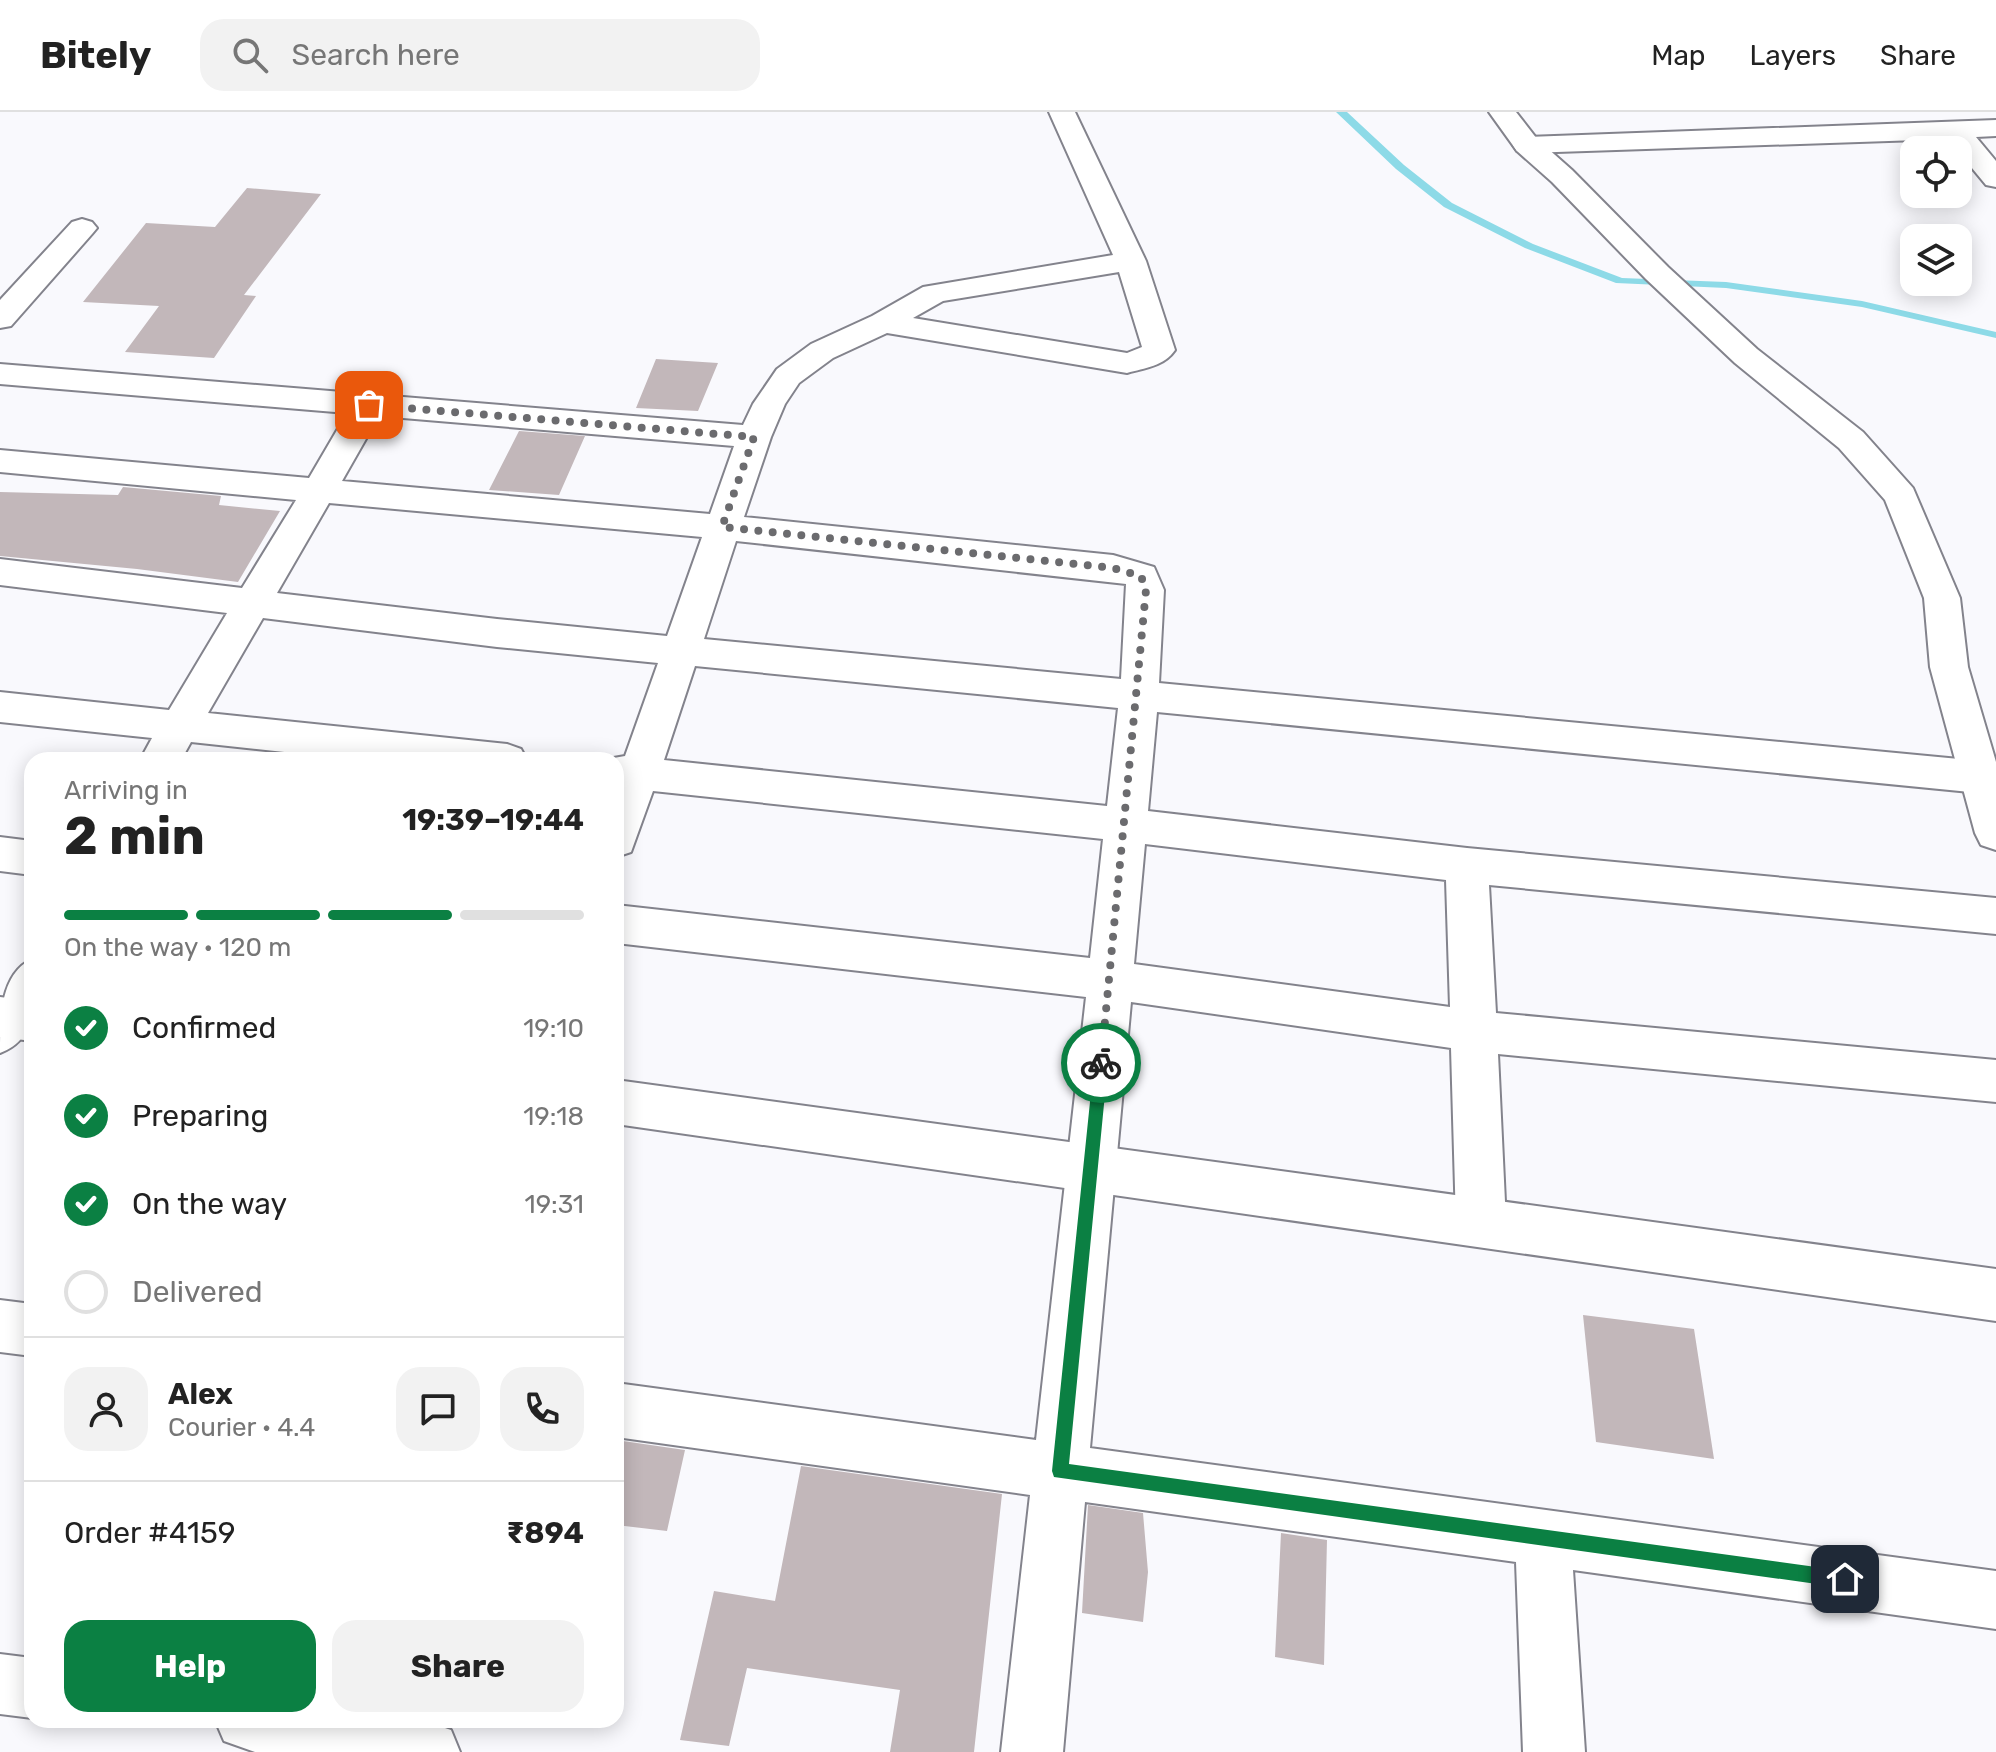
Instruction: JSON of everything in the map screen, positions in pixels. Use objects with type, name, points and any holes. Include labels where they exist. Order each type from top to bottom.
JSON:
[{"type":"street","points":[[883,323],[1127,363],[1147,358],[1159,350],[1131,261],[1062,112]]},
{"type":"street","points":[[1502,112],[1527,145],[1562,176],[1657,273],[1746,356],[1851,440],[1901,496],[1942,598],[1949,667],[1996,833]]},
{"type":"street","points":[[1827,112],[1853,137]]},
{"type":"street","points":[[1527,145],[1853,137],[1996,128]]},
{"type":"street","points":[[1956,131],[1996,179]]},
{"type":"street","points":[[0,319],[82,228]]},
{"type":"street","points":[[1131,261],[934,293],[883,323],[822,351],[788,376],[769,404],[754,437],[681,652],[627,773],[1126,825],[1467,865],[1996,916]]},
{"type":"street","points":[[0,274],[38,277]]},
{"type":"street","points":[[0,374],[754,437]]},
{"type":"street","points":[[165,752],[369,405]]},
{"type":"street","points":[[0,461],[722,527],[1113,568],[1141,576],[1146,590],[1139,696],[1032,1752]]},
{"type":"street","points":[[0,572],[681,652],[1980,777]]},
{"type":"street","points":[[0,707],[430,752]]},
{"type":"street","points":[[0,854],[24,857]]},
{"type":"street","points":[[1467,865],[1481,1223]]},
{"type":"street","points":[[624,925],[1110,980],[1472,1031],[1996,1081]]},
{"type":"street","points":[[10,1022],[24,995]]},
{"type":"street","points":[[624,1103],[1996,1295]]},
{"type":"street","points":[[0,1326],[24,1329]]},
{"type":"street","points":[[624,1411],[1996,1600]]},
{"type":"street","points":[[1543,1538],[1554,1752]]},
{"type":"street","points":[[0,1684],[24,1687]]},
{"type":"street","points":[[283,1728],[429,1752]]},
{"type":"building","points":[[247,188],[321,194],[244,295],[256,296],[214,358],[125,352],[159,306],[83,302],[146,223],[215,227]]},
{"type":"building","points":[[656,359],[718,363],[698,411],[636,408]]},
{"type":"building","points":[[519,431],[585,436],[559,495],[489,490]]},
{"type":"building","points":[[123,487],[221,496],[219,505],[280,511],[238,582],[0,556],[0,492],[118,495]]},
{"type":"building","points":[[1583,1315],[1694,1329],[1714,1459],[1596,1442]]},
{"type":"building","points":[[624,1441],[685,1450],[667,1531],[624,1526]]},
{"type":"building","points":[[801,1466],[1002,1494],[974,1752],[890,1752],[900,1690],[747,1668],[729,1746],[680,1740],[714,1591],[775,1601]]},
{"type":"building","points":[[1088,1505],[1143,1513],[1148,1572],[1143,1622],[1082,1613]]},
{"type":"building","points":[[1281,1533],[1327,1540],[1324,1665],[1275,1657]]},
{"type":"waterway","points":[[1341,112],[1400,167],[1448,205],[1529,246],[1620,281],[1726,285],[1862,304],[1996,335]]},
{"type":"way so far","points":[[369,405],[754,437],[722,527],[1113,568],[1141,576],[1146,590],[1139,696],[1101,1063]]},
{"type":"route","points":[[1101,1063],[1060,1471],[1845,1579]]}]
